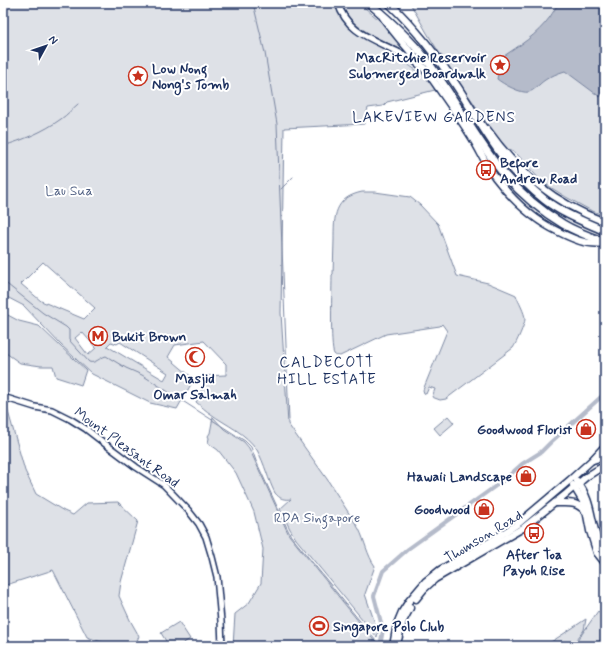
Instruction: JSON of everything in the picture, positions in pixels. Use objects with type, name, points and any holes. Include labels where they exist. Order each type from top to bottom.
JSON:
[{"type":"highway","points":[[369,3],[398,29],[416,48],[442,82],[490,156],[504,174],[539,207],[549,214],[564,224],[605,243]]},
{"type":"highway","points":[[389,3],[429,46],[458,87],[487,135],[510,167],[546,201],[569,215],[605,231]]},
{"type":"main road","points":[[379,12],[425,69],[467,129],[495,177],[521,207],[533,217],[568,237],[583,242],[605,243]]},
{"type":"main road","points":[[458,87],[489,131],[524,173],[536,184],[576,210],[605,222]]},
{"type":"main road","name":"Thomson Road","points":[[393,646],[397,624],[402,612],[426,581],[440,570],[491,541],[519,522],[571,479],[605,446]]},
{"type":"main road","name":"Thomson Road","points":[[592,460],[605,456]]},
{"type":"main road","name":"Thomson Road","points":[[397,646],[401,626],[406,614],[419,595],[429,584],[523,528],[586,476],[605,465]]},
{"type":"main road","points":[[571,479],[588,502],[599,543],[605,555]]},
{"type":"main road","points":[[576,485],[585,505],[592,540],[597,553],[605,563]]},
{"type":"main road","points":[[555,503],[572,503],[581,507],[587,513]]},
{"type":"street","points":[[338,3],[344,17],[358,32],[402,54],[425,69]]},
{"type":"street","points":[[393,3],[404,18]]},
{"type":"street","name":"Mount Pleasant Road","points":[[3,397],[35,407],[52,410],[70,419],[86,429],[136,467],[164,485],[188,510],[199,524],[206,537],[217,576],[222,646]]},
{"type":"green space","points":[[3,3],[335,3],[343,19],[355,31],[426,77],[435,90],[387,102],[383,106],[368,108],[364,124],[284,128],[281,313],[288,424],[327,479],[359,529],[375,566],[365,594],[378,632],[377,637],[296,539],[280,509],[291,499],[282,499],[275,493],[257,450],[242,434],[209,413],[196,402],[203,387],[204,376],[226,375],[226,364],[204,341],[175,345],[168,357],[194,379],[177,409],[150,403],[92,374],[61,345],[24,306],[3,295]],"holes":[[[43,262],[95,308],[84,319],[41,301],[21,284]],[[82,332],[96,348],[88,355],[75,338]],[[111,342],[117,344],[120,342],[168,373],[164,380],[107,346]]]},
{"type":"green space","points":[[341,3],[359,3],[378,19],[413,56],[362,29],[353,22]]},
{"type":"green space","points":[[410,3],[605,3],[605,216],[590,210],[542,182],[516,153],[507,149],[487,124],[448,67]]},
{"type":"green space","points":[[362,192],[375,192],[410,197],[438,224],[457,276],[488,283],[516,295],[523,310],[525,322],[513,348],[446,399],[440,400],[432,397],[435,389],[429,387],[426,394],[423,390],[447,331],[442,324],[440,326],[386,334],[340,356],[334,354],[332,341],[332,275],[335,216],[341,203],[353,195]]},
{"type":"green space","points":[[3,313],[19,321],[39,326],[86,370],[81,385],[56,377],[53,366],[20,363],[3,351]]},
{"type":"green space","points":[[3,401],[5,401],[25,471],[36,494],[73,515],[87,503],[118,502],[138,521],[121,582],[119,596],[139,636],[135,646],[113,646],[87,637],[53,570],[3,586]]},
{"type":"green space","points":[[448,416],[454,423],[440,435],[434,428]]},
{"type":"green space","points":[[213,417],[224,429],[244,442],[249,448],[289,535],[376,643],[375,646],[233,646],[235,614],[249,603],[261,583],[263,549],[254,512],[236,473],[218,450],[208,443],[208,436]]},
{"type":"green space","points":[[598,611],[605,617],[605,646],[575,646],[575,644]]},
{"type":"green space","points":[[586,619],[584,630],[574,643],[574,646],[545,646]]},
{"type":"green space","points":[[179,622],[190,639],[179,646],[169,646],[161,633]]},
{"type":"water","points":[[558,3],[605,3],[605,94],[603,92],[600,97],[565,71],[547,79],[529,92],[521,92],[497,79],[501,58],[539,30],[550,17]]},
{"type":"waterway","points":[[253,3],[265,53],[277,124],[289,420]]},
{"type":"waterway","points":[[3,146],[40,132],[63,117],[78,104]]},
{"type":"waterway","points":[[281,189],[293,177]]},
{"type":"waterway","points":[[3,281],[43,313],[66,327],[69,330],[69,340],[89,362],[95,362],[106,356],[126,368],[142,375],[245,441],[251,447],[291,536],[380,646]]},
{"type":"waterway","points":[[380,646],[383,630],[374,596],[383,571],[408,549],[504,480],[522,464],[541,452],[605,392]]},
{"type":"place","name":"MacRitchie Reservoir Submerged Boardwalk","points":[[500,65]]},
{"type":"place","name":"Low Nong Nong's Tomb","points":[[138,76]]},
{"type":"place","name":"Before Andrew Road","points":[[486,170]]},
{"type":"place","name":"Bukit Brown","points":[[98,336]]},
{"type":"place","name":"Masjid Omar Salmah","points":[[195,357]]},
{"type":"place","name":"Goodwood Florist","points":[[586,429]]},
{"type":"place","name":"Hawaii Landscape","points":[[526,476]]},
{"type":"place","name":"Goodwood","points":[[484,509]]},
{"type":"place","name":"After Toa Payoh Rise","points":[[534,533]]},
{"type":"place","name":"Singapore Polo Club","points":[[319,626]]},
{"type":"district","name":"LAKEVIEW GARDENS","points":[[434,117]]},
{"type":"district","name":"CALDECOTT HILL ESTATE","points":[[327,370]]},
{"type":"park label","name":"Lau Sua","points":[[69,190]]},
{"type":"park label","name":"RDA Singapore","points":[[317,517]]}]
